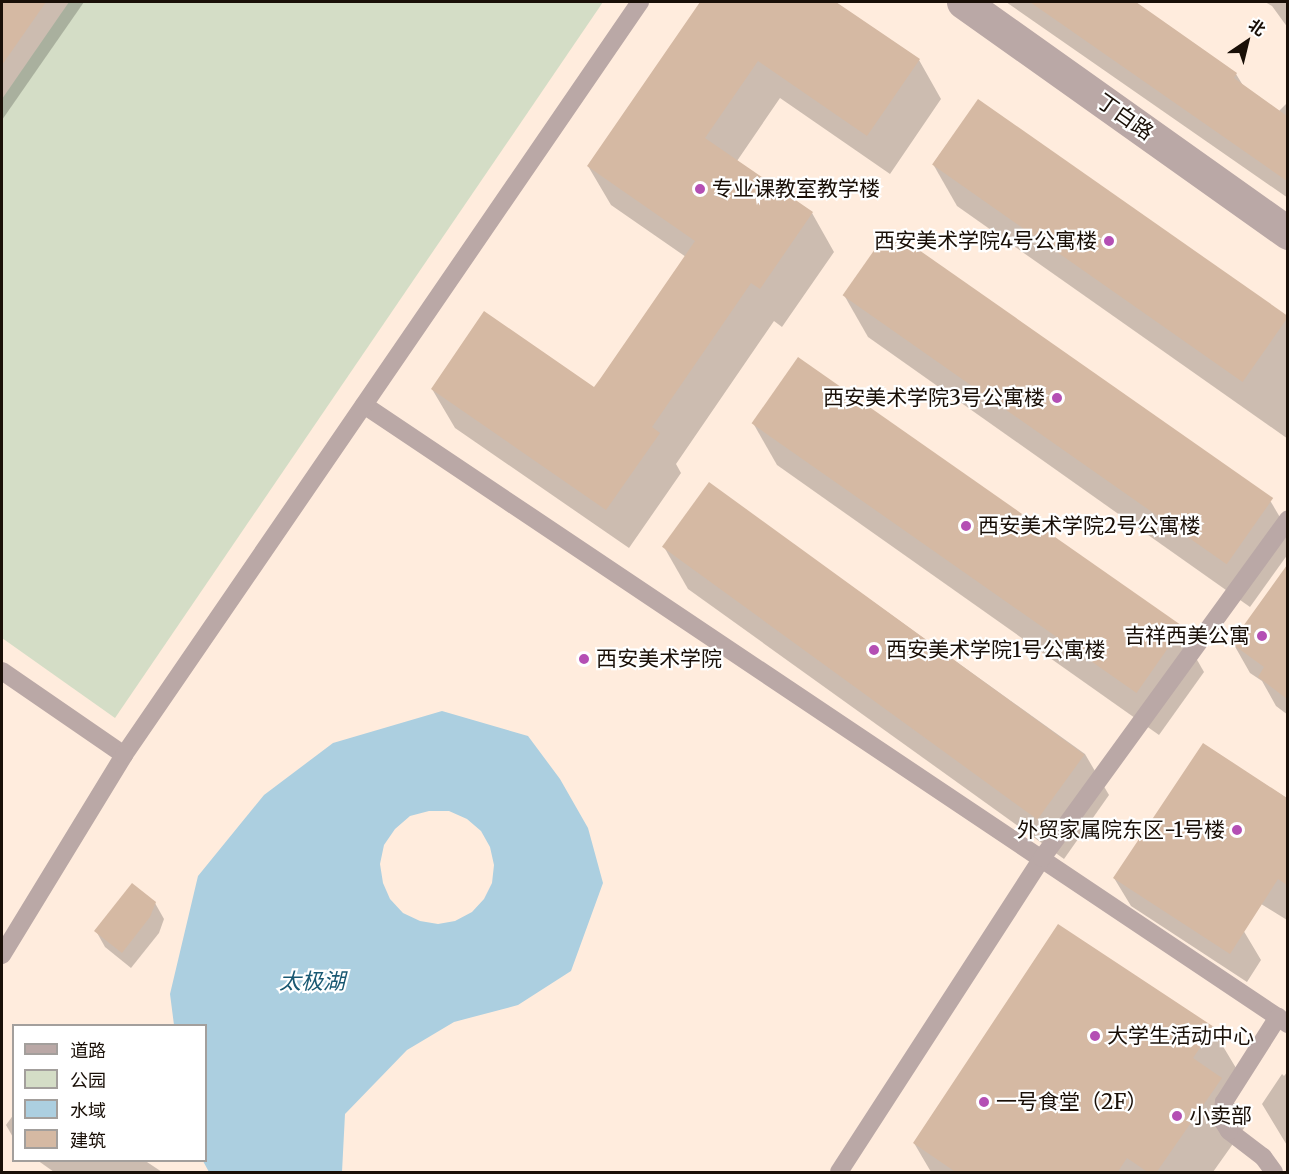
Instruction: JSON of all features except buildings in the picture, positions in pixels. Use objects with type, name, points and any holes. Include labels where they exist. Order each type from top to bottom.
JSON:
[{"type":"street","name":"丁白路","points":[[963,2],[1287,233]]},
{"type":"lane","points":[[2,955],[124,755],[640,2]]},
{"type":"lane","points":[[364,405],[1283,1021],[1224,1102],[1222,1120],[1229,1131],[1263,1157],[1274,1173]]},
{"type":"lane","points":[[839,1173],[1042,858],[1287,519]]},
{"type":"lane","points":[[2,671],[124,755]]},
{"type":"green space","points":[[69,2],[603,2],[115,718],[2,638],[2,99]]},
{"type":"water","name":"太极湖","points":[[442,711],[528,736],[560,779],[588,828],[603,883],[571,971],[518,1005],[454,1022],[407,1050],[345,1114],[342,1172],[209,1172],[204,1162],[207,1162],[207,1024],[174,1024],[170,994],[198,876],[264,795],[333,743]],"holes":[[[429,811],[449,811],[467,819],[481,831],[490,847],[494,865],[492,883],[484,899],[472,912],[455,921],[438,924],[420,921],[403,913],[390,899],[383,883],[380,864],[384,845],[395,829],[410,816]]]},
{"type":"place","name":"专业课教室教学楼","points":[[700,189]]},
{"type":"place","name":"西安美术学院4号公寓楼","points":[[1109,241]]},
{"type":"place","name":"西安美术学院3号公寓楼","points":[[1057,398]]},
{"type":"place","name":"西安美术学院2号公寓楼","points":[[966,526]]},
{"type":"place","name":"吉祥西美公寓","points":[[1262,636]]},
{"type":"place","name":"西安美术学院1号公寓楼","points":[[874,650]]},
{"type":"place","name":"西安美术学院","points":[[584,659]]},
{"type":"place","name":"外贸家属院东区-1号楼","points":[[1237,830]]},
{"type":"place","name":"大学生活动中心","points":[[1095,1036]]},
{"type":"place","name":"一号食堂（2F）","points":[[984,1102]]},
{"type":"place","name":"小卖部","points":[[1177,1116]]}]
